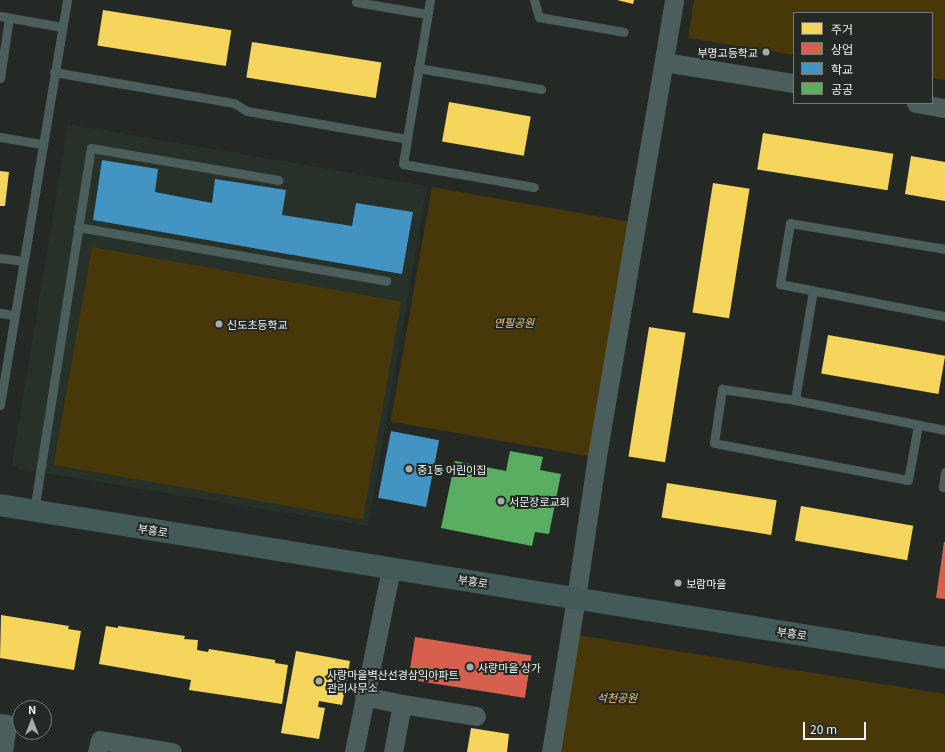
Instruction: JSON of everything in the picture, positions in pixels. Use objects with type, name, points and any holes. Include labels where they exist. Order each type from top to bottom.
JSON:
[{"type":"street","points":[[551,752],[597,456],[674,0]]},
{"type":"street","points":[[664,62],[793,83]]},
{"type":"street","points":[[922,104],[945,108]]},
{"type":"street","name":"부흥로","points":[[0,505],[945,658]]},
{"type":"street","points":[[354,752],[364,696],[392,568]]},
{"type":"street","points":[[364,696],[476,716]]},
{"type":"street","points":[[393,752],[402,704]]},
{"type":"street","points":[[0,723],[7,724],[3,752]]},
{"type":"street","points":[[97,752],[100,740],[172,752]]},
{"type":"lane","points":[[0,405],[67,0]]},
{"type":"lane","points":[[430,0],[403,164],[534,187]]},
{"type":"lane","points":[[534,0],[539,17],[624,32]]},
{"type":"lane","points":[[356,2],[427,14]]},
{"type":"lane","points":[[0,78],[4,17],[62,27]]},
{"type":"lane","points":[[418,68],[540,89]]},
{"type":"lane","points":[[54,72],[234,103],[247,111],[407,139]]},
{"type":"lane","points":[[0,137],[42,144]]},
{"type":"lane","points":[[34,511],[91,148],[278,180]]},
{"type":"lane","points":[[945,249],[790,223],[780,284],[945,316]]},
{"type":"lane","points":[[78,227],[386,281]]},
{"type":"lane","points":[[0,258],[23,261]]},
{"type":"lane","points":[[794,400],[813,290]]},
{"type":"lane","points":[[0,313],[14,316]]},
{"type":"lane","points":[[918,425],[908,480],[714,443],[722,389],[794,400],[945,430]]},
{"type":"lane","points":[[945,472],[943,487],[945,487]]},
{"type":"shaded area","name":"신도초등학교","points":[[68,124],[427,186],[368,526],[19,469],[12,463]]},
{"type":"green space","name":"부명고등학교","points":[[694,0],[945,0],[945,80],[933,78],[933,12],[793,12],[793,55],[688,38]]},
{"type":"green space","name":"연필공원","points":[[432,187],[637,223],[596,458],[391,421]]},
{"type":"green space","points":[[92,247],[401,302],[363,519],[54,465]]},
{"type":"green space","name":"석천공원","points":[[571,634],[945,694],[945,752],[551,752]]},
{"type":"building: 주거","points":[[617,0],[634,0],[633,4]]},
{"type":"building: 주거","points":[[103,10],[231,30],[226,66],[97,46]]},
{"type":"building: 주거","points":[[252,42],[381,62],[376,98],[246,78]]},
{"type":"building: 주거","points":[[449,102],[531,116],[524,156],[442,141]]},
{"type":"building: 주거","points":[[763,133],[893,154],[888,190],[757,170]]},
{"type":"building: 주거","points":[[911,156],[945,162],[945,201],[905,194]]},
{"type":"building: 주거","points":[[0,171],[9,172],[5,206],[0,206]]},
{"type":"building: 주거","points":[[713,183],[750,189],[729,318],[693,312]]},
{"type":"building: 주거","points":[[649,327],[686,333],[665,462],[629,456]]},
{"type":"building: 주거","points":[[828,335],[945,356],[938,394],[821,373]]},
{"type":"building: 주거","points":[[667,483],[777,500],[771,535],[662,518]]},
{"type":"building: 주거","points":[[801,506],[913,526],[907,560],[795,540]]},
{"type":"building: 주거","points":[[1,615],[69,626],[68,629],[81,631],[74,670],[0,658]]},
{"type":"building: 주거","points":[[106,626],[118,628],[118,626],[185,636],[184,639],[198,640],[197,650],[208,652],[209,649],[275,660],[275,663],[288,665],[282,704],[189,690],[191,680],[99,664]]},
{"type":"building: 주거","name":"사랑마을벽산선경삼익아파트 관리사무소","points":[[296,651],[350,661],[342,705],[319,701],[318,707],[325,708],[319,739],[281,733]]},
{"type":"building: 주거","points":[[471,728],[509,734],[507,752],[467,752]]},
{"type":"building: 상업","points":[[945,542],[945,599],[936,598]]},
{"type":"building: 상업","name":"사랑마을 상가","points":[[415,637],[532,655],[525,698],[408,679]]},
{"type":"building: 학교","points":[[102,160],[158,169],[155,192],[212,203],[215,179],[286,190],[282,215],[352,226],[356,203],[413,212],[402,274],[93,220]]},
{"type":"building: 학교","name":"중1동 어린이집","points":[[391,431],[439,440],[426,507],[378,498]]},
{"type":"building: 공공","name":"서문장로교회","points":[[510,451],[543,457],[540,470],[561,474],[549,534],[535,532],[532,546],[441,528],[455,461],[506,471]]},
{"type":"place","name":"부명고등학교","points":[[766,52]]},
{"type":"place","name":"신도초등학교","points":[[219,324]]},
{"type":"place","name":"중1동 어린이집","points":[[409,469]]},
{"type":"place","name":"서문장로교회","points":[[501,501]]},
{"type":"place","name":"보람마을","points":[[678,583]]},
{"type":"place","name":"사랑마을 상가","points":[[470,667]]},
{"type":"place","name":"사랑마을벽산선경삼익아파트 관리사무소","points":[[319,681]]}]
